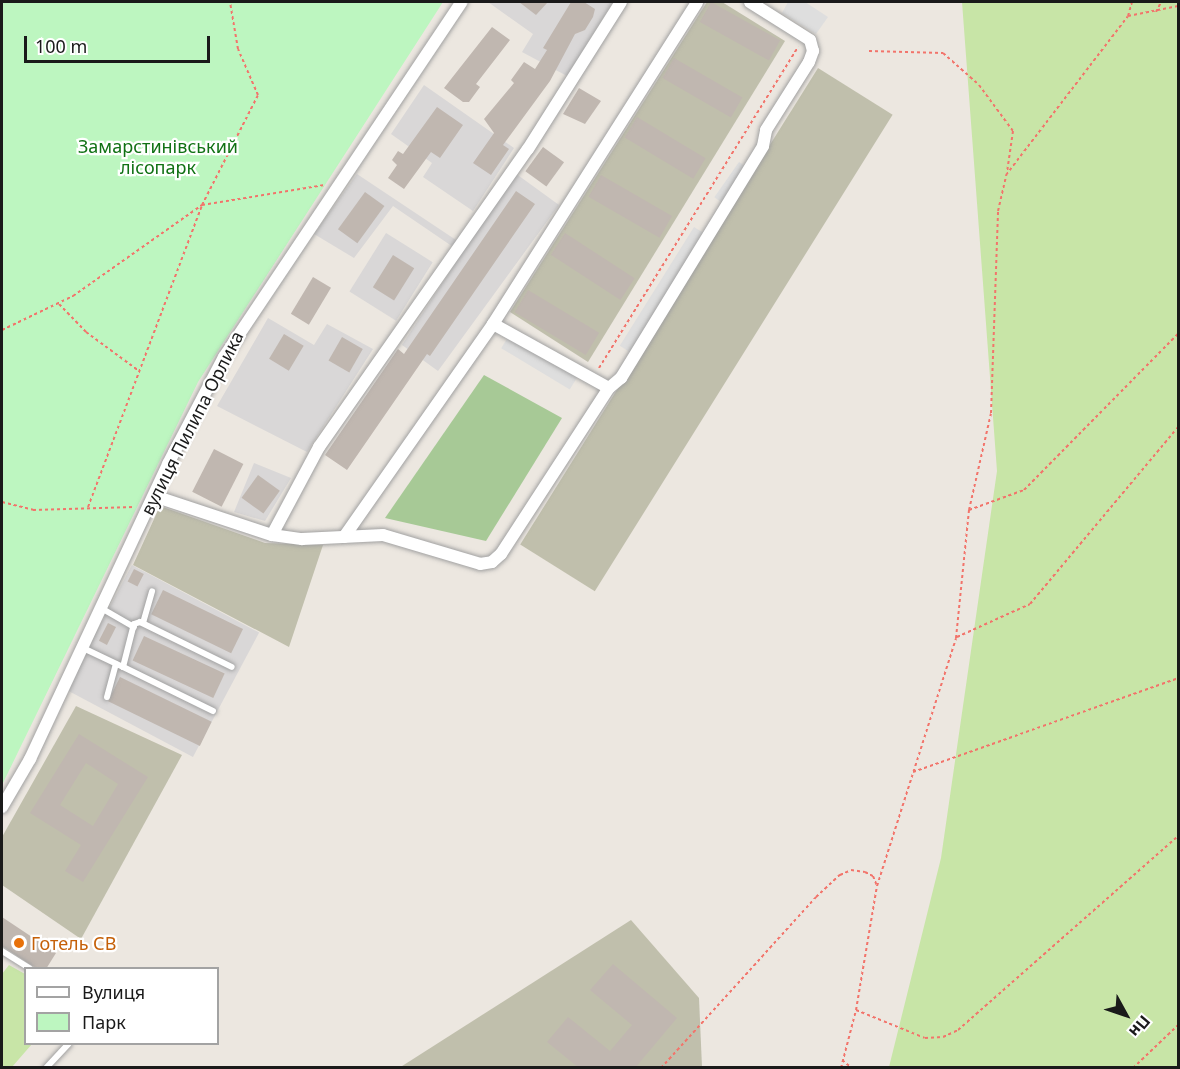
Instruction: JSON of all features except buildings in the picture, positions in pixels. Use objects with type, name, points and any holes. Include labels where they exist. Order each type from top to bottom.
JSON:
[{"type":"street","name":"вулиця Пилипа Орлика","points":[[2,807],[30,759],[151,501],[229,348],[462,2]]},
{"type":"street","points":[[272,535],[319,447],[534,140],[621,2]]},
{"type":"street","points":[[344,537],[493,324],[697,2]]},
{"type":"street","points":[[151,501],[272,535],[302,539],[383,535],[480,564],[492,562],[501,554],[609,388],[621,378],[763,146],[766,130],[808,62],[813,48],[810,40],[771,7],[750,2]]},
{"type":"street","points":[[493,324],[609,388]]},
{"type":"lane","points":[[143,623],[152,591]]},
{"type":"lane","points":[[101,608],[134,627]]},
{"type":"lane","points":[[123,667],[134,627],[138,622],[232,667]]},
{"type":"lane","points":[[83,648],[213,711]]},
{"type":"lane","points":[[107,696],[116,664]]},
{"type":"lane","points":[[2,951],[26,967]]},
{"type":"lane","points":[[46,1068],[67,1045]]},
{"type":"path","points":[[88,507],[202,205],[258,95],[238,49],[230,2]]},
{"type":"path","points":[[1006,175],[1128,16],[1132,2]]},
{"type":"path","points":[[1156,12],[1161,2]]},
{"type":"path","points":[[1128,16],[1179,6]]},
{"type":"path","points":[[598,368],[800,44]]},
{"type":"path","points":[[841,1068],[856,1010],[878,886],[956,638],[969,510],[991,413],[998,210],[1013,131],[1001,110],[944,53],[869,51]]},
{"type":"path","points":[[2,330],[57,303],[202,205],[339,183]]},
{"type":"path","points":[[57,303],[86,332],[139,371]]},
{"type":"path","points":[[969,510],[1024,489],[1179,334]]},
{"type":"path","points":[[956,638],[1026,608],[1179,427]]},
{"type":"path","points":[[2,502],[33,510],[151,501]]},
{"type":"path","points":[[912,773],[1179,678]]},
{"type":"path","points":[[856,1010],[925,1038],[943,1037],[958,1030],[1179,836]]},
{"type":"path","points":[[661,1068],[816,897],[840,875],[851,870],[865,872],[873,876],[878,886]]},
{"type":"path","points":[[1133,1068],[1179,1025]]},
{"type":"path","points":[[842,1060],[852,1068]]},
{"type":"shaded area","points":[[488,2],[613,2],[567,76],[522,52],[533,34]]},
{"type":"shaded area","points":[[707,2],[722,2],[785,41],[588,362],[510,312]]},
{"type":"shaded area","points":[[788,2],[805,2],[828,17],[816,34],[782,13]]},
{"type":"shaded area","points":[[818,68],[893,115],[595,591],[520,545]]},
{"type":"shaded area","points":[[424,85],[514,148],[473,211],[423,177],[432,163],[391,134]]},
{"type":"shaded area","points":[[739,162],[749,169],[724,204],[714,197]]},
{"type":"shaded area","points":[[515,173],[559,205],[438,371],[402,345],[462,253],[393,206],[354,258],[314,234],[357,174],[465,246]]},
{"type":"shaded area","points":[[694,227],[707,235],[633,354],[620,346]]},
{"type":"shaded area","points":[[386,233],[433,262],[396,321],[349,292]]},
{"type":"shaded area","points":[[268,318],[314,345],[327,324],[373,349],[307,452],[217,406]]},
{"type":"shaded area","points":[[511,332],[580,373],[570,389],[501,348]]},
{"type":"shaded area","points":[[254,463],[291,478],[265,521],[234,512]]},
{"type":"shaded area","points":[[160,506],[265,543],[323,545],[289,647],[133,565]]},
{"type":"shaded area","points":[[132,565],[259,633],[193,757],[66,689]]},
{"type":"shaded area","points":[[76,706],[182,755],[81,939],[2,885],[2,837]]},
{"type":"shaded area","points":[[631,920],[699,998],[702,1067],[399,1068]]},
{"type":"green space","name":"Замарстинівський лісопарк","points":[[2,2],[443,2],[198,382],[2,785]]},
{"type":"green space","points":[[962,2],[1178,2],[1178,1067],[889,1067],[941,858],[997,471]]},
{"type":"green space","points":[[484,375],[562,418],[486,541],[385,518]]},
{"type":"green space","points":[[9,965],[24,973],[24,1045],[31,1045],[12,1067],[2,1067],[2,974]]},
{"type":"place","name":"Готель СВ","points":[[19,943]]}]
